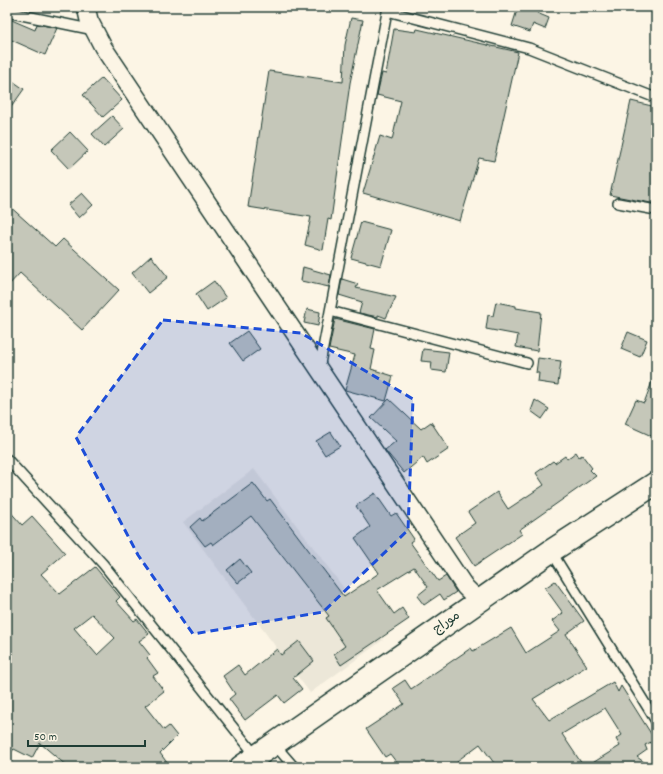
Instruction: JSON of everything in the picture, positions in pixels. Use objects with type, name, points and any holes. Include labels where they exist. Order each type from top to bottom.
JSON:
[{"type":"main road","name":"موراج","points":[[249,762],[551,551],[656,483]]},
{"type":"street","points":[[86,7],[89,20],[103,47],[465,586],[479,601]]},
{"type":"lane","points":[[319,370],[388,9],[529,48],[656,98]]},
{"type":"lane","points":[[7,12],[94,30]]},
{"type":"lane","points":[[618,203],[656,210]]},
{"type":"lane","points":[[330,311],[527,363]]},
{"type":"lane","points":[[8,462],[103,564],[249,762]]},
{"type":"lane","points":[[551,551],[656,721]]},
{"type":"lane","points":[[274,744],[294,767]]},
{"type":"highlighted area","points":[[163,320],[301,333],[413,399],[408,530],[323,612],[193,634],[138,555],[76,437]]},
{"type":"shaded area","points":[[254,469],[383,640],[310,693],[183,522]]},
{"type":"building","points":[[518,7],[539,7],[537,13],[549,18],[545,29],[533,24],[530,32],[512,26]]},
{"type":"building","points":[[7,18],[35,30],[37,24],[57,28],[45,55],[7,38]]},
{"type":"building","points":[[351,18],[363,20],[350,83],[331,220],[328,219],[323,250],[305,245],[311,217],[248,207],[269,71],[343,82],[345,45]]},
{"type":"building","points":[[394,29],[416,32],[417,29],[518,52],[494,161],[479,158],[460,221],[363,193],[380,136],[392,140],[401,101],[377,95],[382,73],[386,74]]},
{"type":"building","points":[[7,77],[24,89],[7,113]]},
{"type":"building","points":[[102,78],[122,100],[103,117],[83,95]]},
{"type":"building","points":[[631,101],[656,107],[656,204],[610,195]]},
{"type":"building","points":[[112,116],[124,129],[104,147],[92,134]]},
{"type":"building","points":[[70,132],[88,151],[69,169],[51,150]]},
{"type":"building","points":[[82,193],[93,205],[79,218],[68,205]]},
{"type":"building","points":[[7,204],[55,247],[63,239],[119,290],[82,330],[20,273],[7,287]]},
{"type":"building","points":[[361,222],[391,230],[381,266],[351,258]]},
{"type":"building","points":[[151,256],[168,277],[148,293],[132,273]]},
{"type":"building","points":[[303,267],[331,275],[329,287],[301,281]]},
{"type":"building","points":[[342,279],[358,284],[356,288],[396,297],[386,318],[378,315],[378,317],[359,313],[362,302],[339,295]]},
{"type":"building","points":[[214,281],[226,298],[207,311],[196,294]]},
{"type":"building","points":[[496,302],[516,306],[516,308],[541,312],[537,351],[516,347],[518,335],[486,329],[488,315],[493,316]]},
{"type":"building","points":[[307,309],[320,312],[318,326],[304,323]]},
{"type":"building","points":[[335,319],[375,329],[371,349],[375,350],[371,369],[393,376],[386,401],[345,390],[355,355],[329,349]]},
{"type":"building","points":[[247,331],[260,349],[243,361],[230,343]]},
{"type":"building","points":[[628,332],[647,340],[640,357],[621,349]]},
{"type":"building","points":[[423,349],[449,352],[446,372],[431,370],[432,362],[421,361]]},
{"type":"building","points":[[538,358],[561,361],[558,385],[538,382],[539,373],[536,373]]},
{"type":"building","points":[[655,374],[656,438],[625,424],[636,400],[644,403]]},
{"type":"building","points":[[389,399],[421,429],[431,422],[449,449],[427,464],[423,457],[404,473],[385,450],[396,441],[371,418]]},
{"type":"building","points":[[535,400],[549,409],[542,419],[531,411]]},
{"type":"building","points":[[331,432],[340,446],[325,455],[316,441]]},
{"type":"building","points":[[576,452],[579,457],[582,455],[592,468],[590,470],[596,476],[519,530],[522,534],[474,566],[455,537],[475,523],[468,512],[497,492],[508,509],[544,485],[536,473],[553,461],[555,463],[565,456],[567,459]]},
{"type":"building","points":[[253,483],[267,501],[270,499],[344,597],[379,573],[355,538],[370,527],[356,506],[375,493],[391,516],[396,513],[414,539],[410,542],[438,581],[446,576],[456,592],[444,600],[440,594],[424,605],[417,596],[428,587],[414,567],[377,590],[394,614],[402,608],[409,619],[341,665],[334,654],[345,646],[326,618],[329,616],[251,516],[213,545],[211,542],[205,546],[190,527],[200,518],[202,521]]},
{"type":"building","points":[[7,508],[22,525],[32,516],[65,553],[41,574],[60,594],[95,567],[120,597],[116,601],[134,621],[137,619],[149,634],[139,641],[150,655],[147,658],[158,673],[153,676],[164,691],[145,706],[164,730],[169,726],[177,736],[160,753],[170,767],[68,767],[40,743],[32,758],[14,749],[7,757]],"holes":[[[92,614],[115,638],[97,655],[74,628]]]},
{"type":"building","points":[[240,559],[251,573],[238,583],[227,570]]},
{"type":"building","points":[[555,581],[584,621],[566,634],[587,666],[533,699],[549,720],[613,682],[618,692],[621,686],[655,740],[645,745],[647,750],[637,757],[651,767],[586,767],[620,746],[616,739],[622,735],[605,708],[562,734],[584,767],[497,767],[480,744],[457,761],[462,767],[400,767],[390,754],[385,757],[366,729],[404,704],[393,688],[405,680],[411,689],[471,648],[473,651],[511,628],[526,653],[560,631],[552,621],[563,613],[545,588]]},
{"type":"building","points":[[299,641],[314,661],[293,678],[302,689],[284,703],[278,695],[245,720],[229,699],[235,694],[223,676],[238,665],[245,675],[277,649],[281,655]]}]
